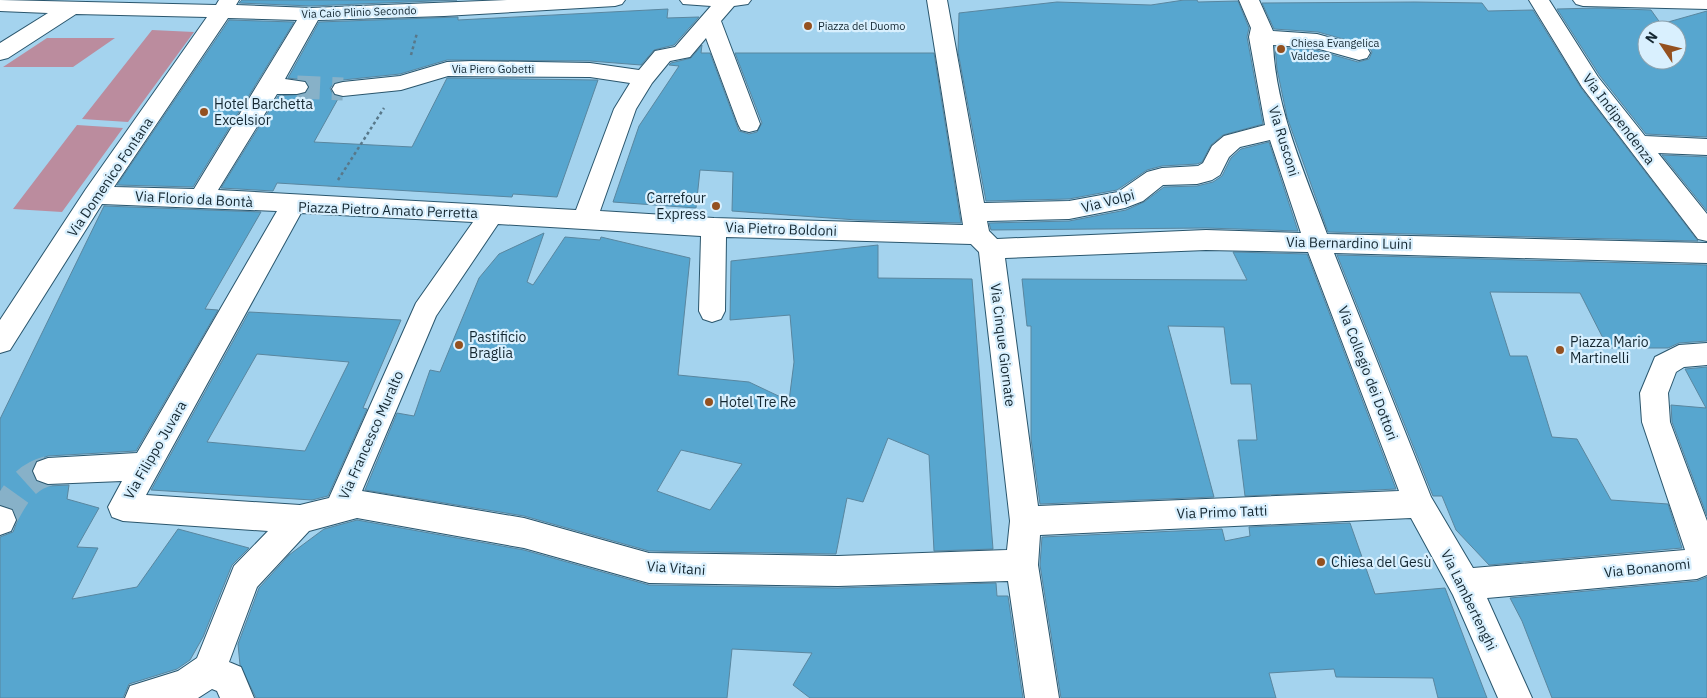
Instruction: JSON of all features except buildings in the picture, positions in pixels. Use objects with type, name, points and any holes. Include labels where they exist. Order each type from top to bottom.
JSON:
[{"type":"street","name":"Via Caio Plinio Secondo","points":[[0,5],[70,8],[226,6],[311,14],[445,5],[615,0]]},
{"type":"street","points":[[690,0],[744,0]]},
{"type":"street","points":[[585,219],[625,109],[644,78],[662,56],[682,52],[728,0]]},
{"type":"street","name":"Via Cinque Giornate","points":[[938,0],[945,53],[954,89],[981,232],[1025,521],[1022,565],[1042,698]]},
{"type":"street","points":[[945,53],[954,52],[949,0]]},
{"type":"street","name":"Via Rusconi","points":[[1250,0],[1262,28],[1260,37],[1263,61],[1278,131],[1317,242]]},
{"type":"street","name":"Via Indipendenza","points":[[1539,0],[1590,82],[1707,232]]},
{"type":"street","points":[[1583,0],[1707,3]]},
{"type":"street","name":"Via Domenico Fontana","points":[[0,342],[59,233],[95,195],[226,6]]},
{"type":"street","points":[[0,53],[70,8]]},
{"type":"street","points":[[200,198],[270,86],[311,14]]},
{"type":"street","points":[[710,20],[749,124]]},
{"type":"street","points":[[1260,37],[1317,41],[1359,53]]},
{"type":"street","name":"Via Piero Gobetti","points":[[343,88],[401,83],[424,74],[447,69],[472,68],[590,70],[644,78]]},
{"type":"street","points":[[270,86],[297,86]]},
{"type":"street","name":"Via Volpi","points":[[981,232],[1124,199],[1140,193],[1156,178],[1208,172],[1215,165],[1218,154],[1227,144],[1241,136],[1278,131]]},
{"type":"street","points":[[1637,144],[1707,147]]},
{"type":"street","name":"Via Florio da Bontà","points":[[95,195],[200,198],[294,205]]},
{"type":"street","name":"Piazza Pietro Amato Perretta","points":[[245,292],[294,205],[585,219]]},
{"type":"street","name":"Piazza Pietro Amato Perretta","points":[[425,311],[492,214]]},
{"type":"street","name":"Via Pietro Boldoni","points":[[585,219],[714,227],[981,232]]},
{"type":"street","points":[[712,311],[714,227]]},
{"type":"street","name":"Via Bernardino Luini","points":[[981,232],[1707,253]]},
{"type":"street","name":"Via Collegio dei Dottori","points":[[1317,242],[1419,504]]},
{"type":"street","name":"Via Filippo Juvara","points":[[245,292],[123,507],[300,519]]},
{"type":"street","name":"Via Francesco Muralto","points":[[300,519],[339,510],[425,311]]},
{"type":"street","name":"Via Bonanomi","points":[[1465,584],[1697,564],[1701,547],[1656,422],[1654,393],[1665,365],[1679,356],[1707,354]]},
{"type":"street","points":[[48,472],[146,466]]},
{"type":"street","name":"Via Vitani","points":[[339,510],[357,504],[524,533],[649,568],[838,571],[1022,565]]},
{"type":"street","name":"Via Primo Tatti","points":[[1025,521],[1419,504]]},
{"type":"street","name":"Via Lambertenghi","points":[[1419,504],[1465,584],[1515,698]]},
{"type":"street","points":[[142,698],[186,686],[209,670],[245,577],[300,519]]},
{"type":"street","points":[[209,670],[230,679],[237,698]]},
{"type":"path","points":[[334,186],[401,83]]},
{"type":"shaded area","points":[[152,30],[194,32],[128,122],[82,119]]},
{"type":"shaded area","points":[[47,38],[115,38],[73,67],[3,67]]},
{"type":"shaded area","points":[[77,125],[123,128],[62,212],[13,209]]},
{"type":"tunnel","points":[[297,87],[343,89]]},
{"type":"tunnel","points":[[1,520],[19,490],[31,479],[48,471]]},
{"type":"place","name":"Piazza del Duomo","points":[[808,26]]},
{"type":"place","name":"Chiesa Evangelica Valdese","points":[[1281,49]]},
{"type":"place","name":"Hotel Barchetta Excelsior","points":[[204,112]]},
{"type":"place","name":"Carrefour Express","points":[[716,206]]},
{"type":"place","name":"Pastificio Braglia","points":[[459,345]]},
{"type":"place","name":"Piazza Mario Martinelli","points":[[1560,350]]},
{"type":"place","name":"Hotel Tre Re","points":[[709,402]]},
{"type":"place","name":"Chiesa del Gesù","points":[[1321,562]]}]
